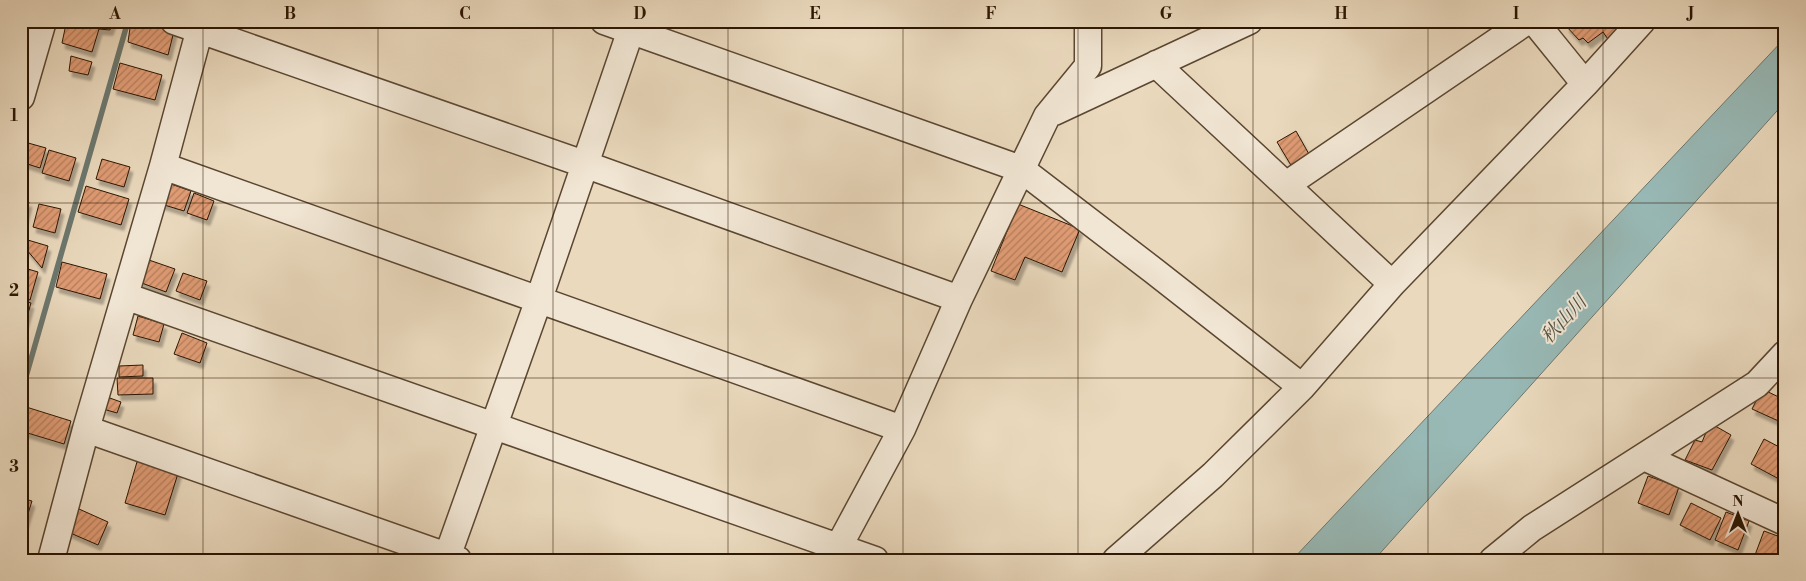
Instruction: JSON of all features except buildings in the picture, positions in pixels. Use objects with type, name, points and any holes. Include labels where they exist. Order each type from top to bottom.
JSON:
[{"type":"street","points":[[21,97],[43,21]]},
{"type":"street","points":[[174,21],[201,26],[959,300]]},
{"type":"street","points":[[604,21],[632,26],[1021,169],[1302,388]]},
{"type":"street","points":[[839,546],[902,429],[959,300],[1047,116],[1088,66],[1088,21]]},
{"type":"street","points":[[1047,116],[1249,21]]},
{"type":"street","points":[[1286,186],[1526,21]]},
{"type":"street","points":[[1534,21],[1585,84]]},
{"type":"street","points":[[1116,560],[1213,475],[1302,388],[1392,284],[1585,84],[1642,21]]},
{"type":"street","points":[[51,560],[86,429],[163,166],[201,26]]},
{"type":"street","points":[[86,429],[450,558],[632,26]]},
{"type":"street","points":[[1156,64],[1392,284]]},
{"type":"street","points":[[163,166],[902,429]]},
{"type":"street","points":[[125,296],[875,560]]},
{"type":"street","points":[[1503,558],[1532,528],[1757,384],[1780,366]]},
{"type":"street","points":[[1644,456],[1785,522]]},
{"type":"water","name":"秋山川","points":[[1785,38],[1785,102],[1374,560],[1292,560]]},
{"type":"waterway","points":[[21,394],[128,21]]}]
